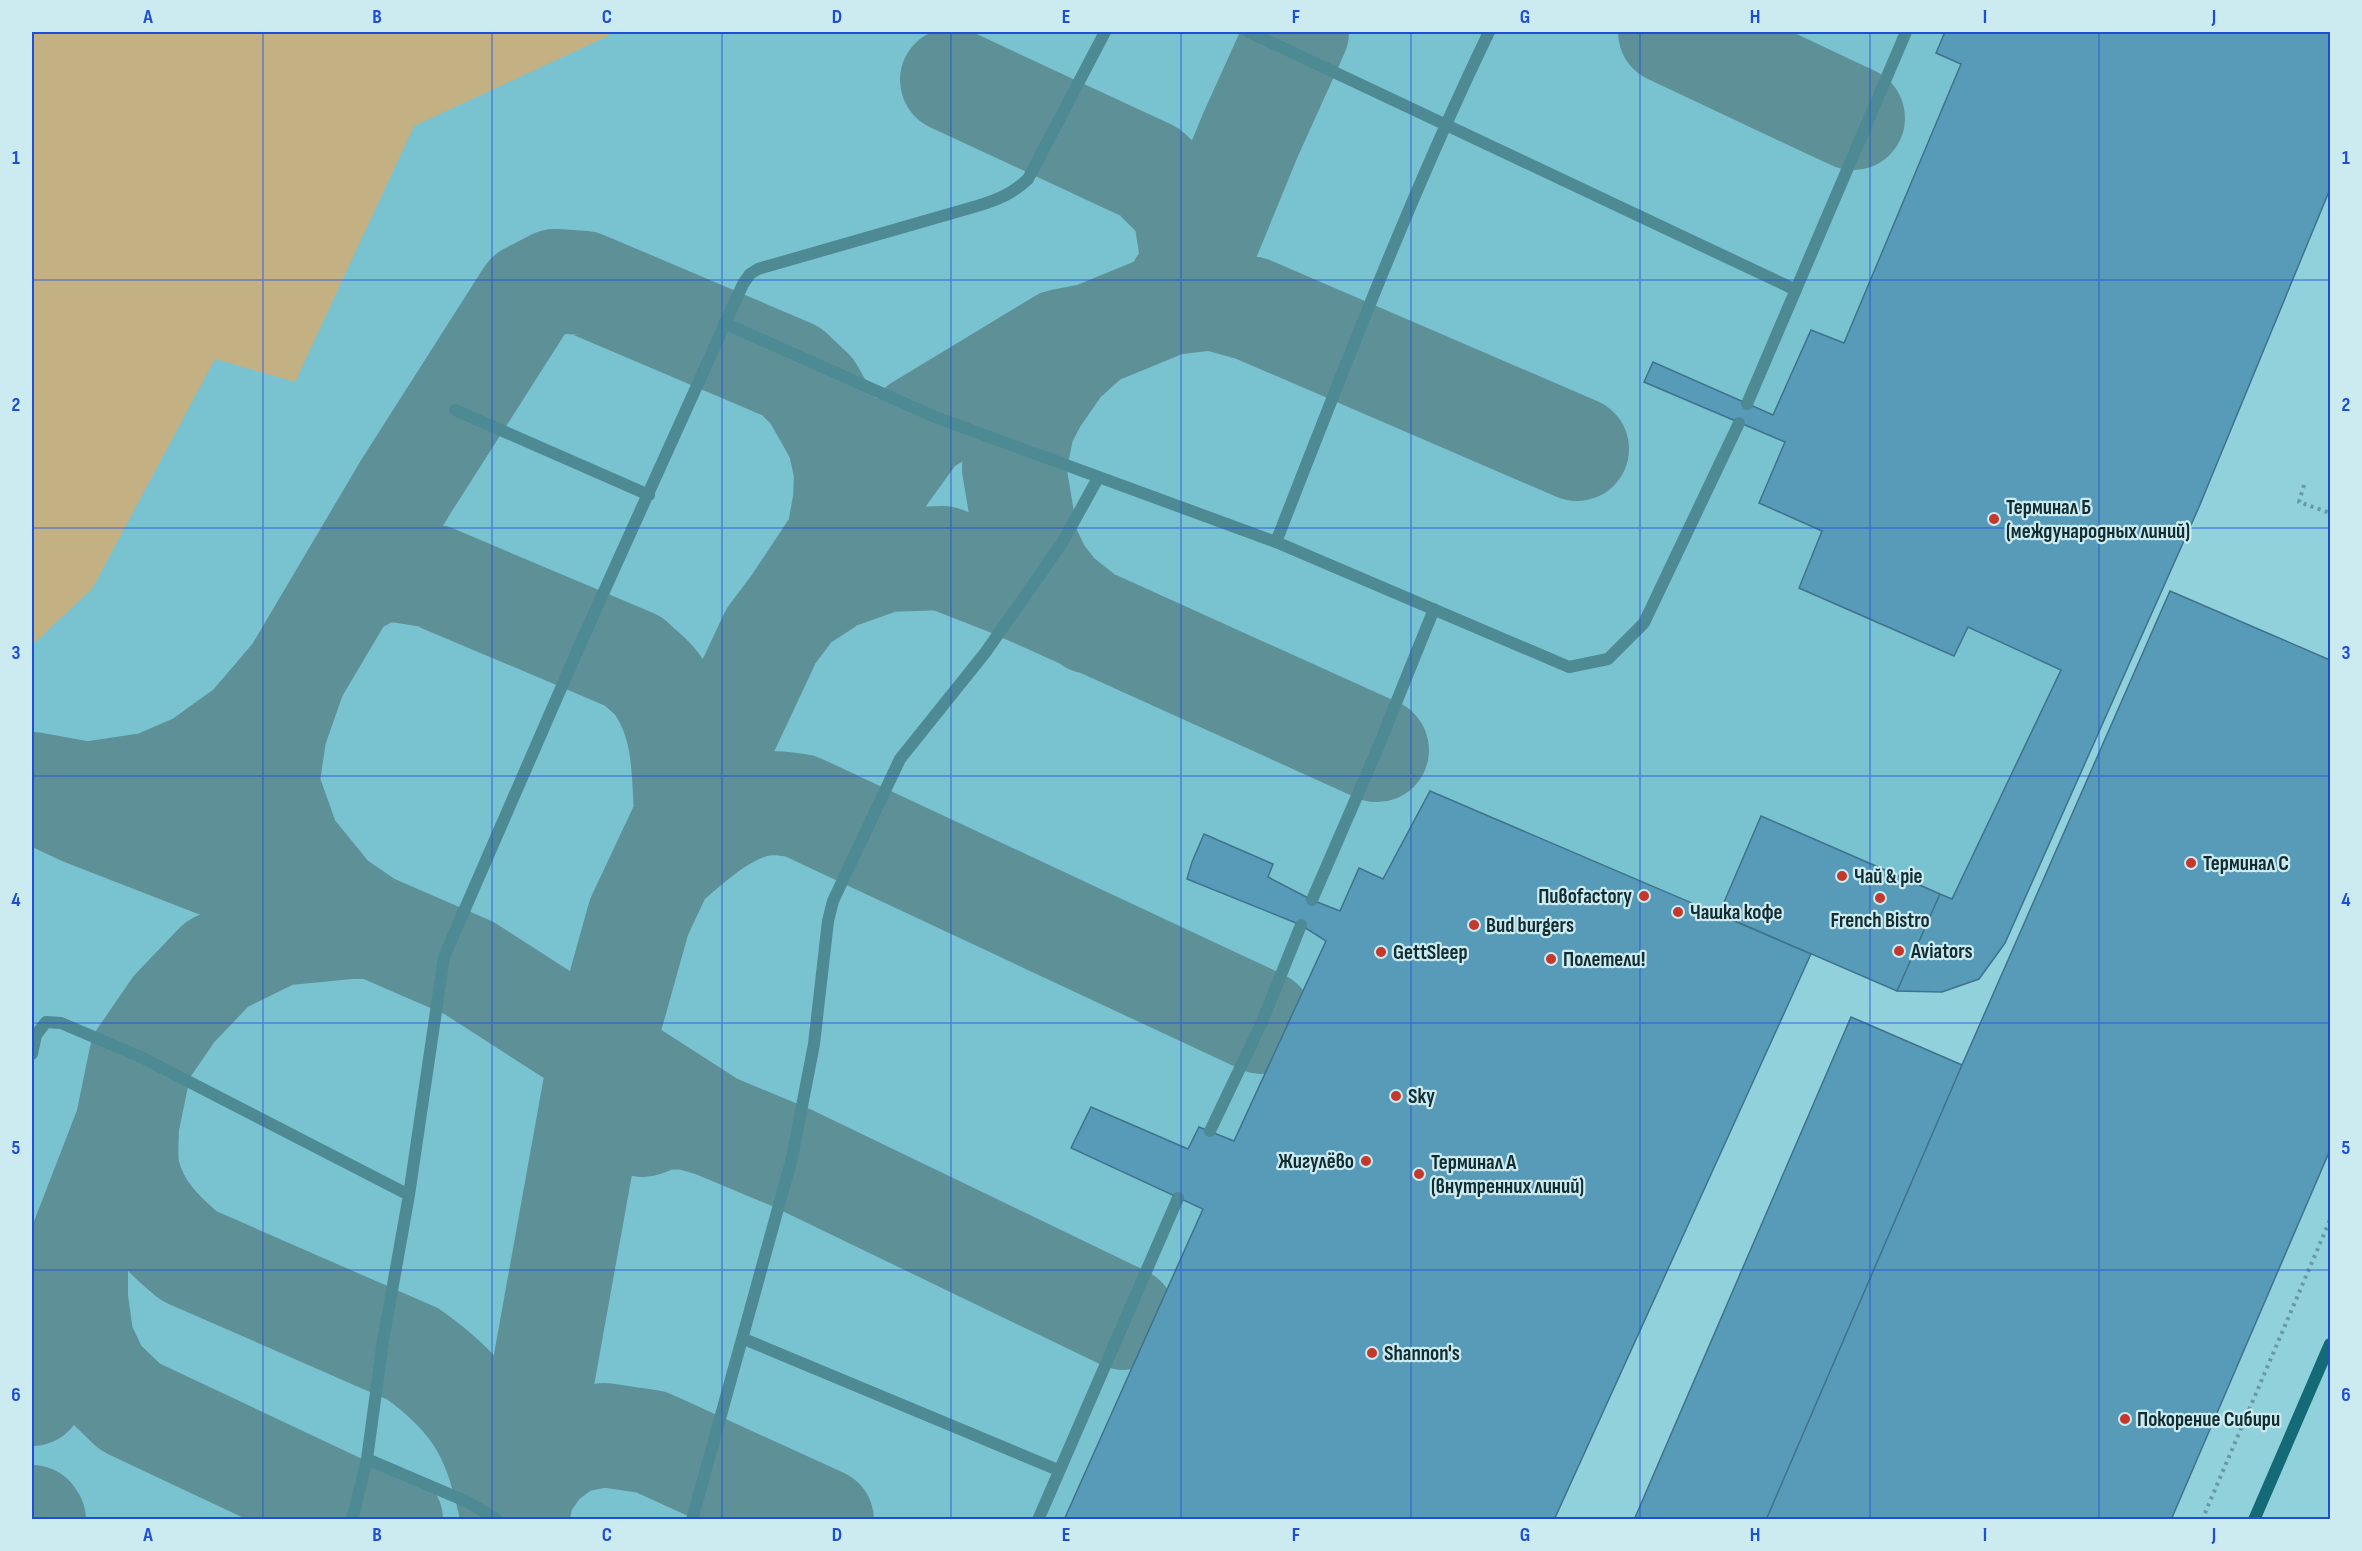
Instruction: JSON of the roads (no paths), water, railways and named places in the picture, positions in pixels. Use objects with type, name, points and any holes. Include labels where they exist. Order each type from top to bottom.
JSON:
[{"type":"street","points":[[2254,1520],[2331,1344]]},
{"type":"lane","points":[[352,1520],[367,1459],[382,1341],[409,1195],[444,957],[582,640],[743,284],[750,274],[758,269],[977,206],[1005,197],[1016,190],[1028,179],[1105,32]]},
{"type":"lane","points":[[1249,32],[1796,290]]},
{"type":"lane","points":[[1275,542],[1444,124],[1489,32]]},
{"type":"lane","points":[[1747,404],[1906,32]]},
{"type":"lane","points":[[724,323],[892,399],[1098,478],[1275,542],[1569,667],[1608,659],[1644,623],[1739,423]]},
{"type":"lane","points":[[454,410],[649,495]]},
{"type":"lane","points":[[692,1520],[744,1339],[792,1158],[814,1044],[828,921],[833,901],[900,759],[986,653],[1062,543],[1098,478]]},
{"type":"lane","points":[[1312,900],[1377,750],[1434,609]]},
{"type":"lane","points":[[1210,1131],[1262,1022],[1301,925]]},
{"type":"lane","points":[[32,1054],[36,1035],[46,1022],[62,1023],[141,1057],[409,1195]]},
{"type":"lane","points":[[1038,1520],[1178,1198]]},
{"type":"lane","points":[[744,1339],[1058,1470]]},
{"type":"lane","points":[[367,1459],[470,1503],[497,1520]]},
{"type":"place","name":"Терминал Б (международных линий)","points":[[1994,519]]},
{"type":"place","name":"Терминал С","points":[[2191,863]]},
{"type":"place","name":"Чай & pie","points":[[1842,876]]},
{"type":"place","name":"Пивоfactory","points":[[1644,896]]},
{"type":"place","name":"French Bistro","points":[[1880,898]]},
{"type":"place","name":"Чашка кофе","points":[[1678,912]]},
{"type":"place","name":"Bud burgers","points":[[1474,925]]},
{"type":"place","name":"Aviators","points":[[1899,951]]},
{"type":"place","name":"GettSleep","points":[[1381,952]]},
{"type":"place","name":"Полетели!","points":[[1551,959]]},
{"type":"place","name":"Sky","points":[[1396,1096]]},
{"type":"place","name":"Жигулёво","points":[[1366,1161]]},
{"type":"place","name":"Терминал А (внутренних линий)","points":[[1419,1174]]},
{"type":"place","name":"Shannon's","points":[[1372,1353]]},
{"type":"place","name":"Покорение Сибири","points":[[2125,1419]]}]
